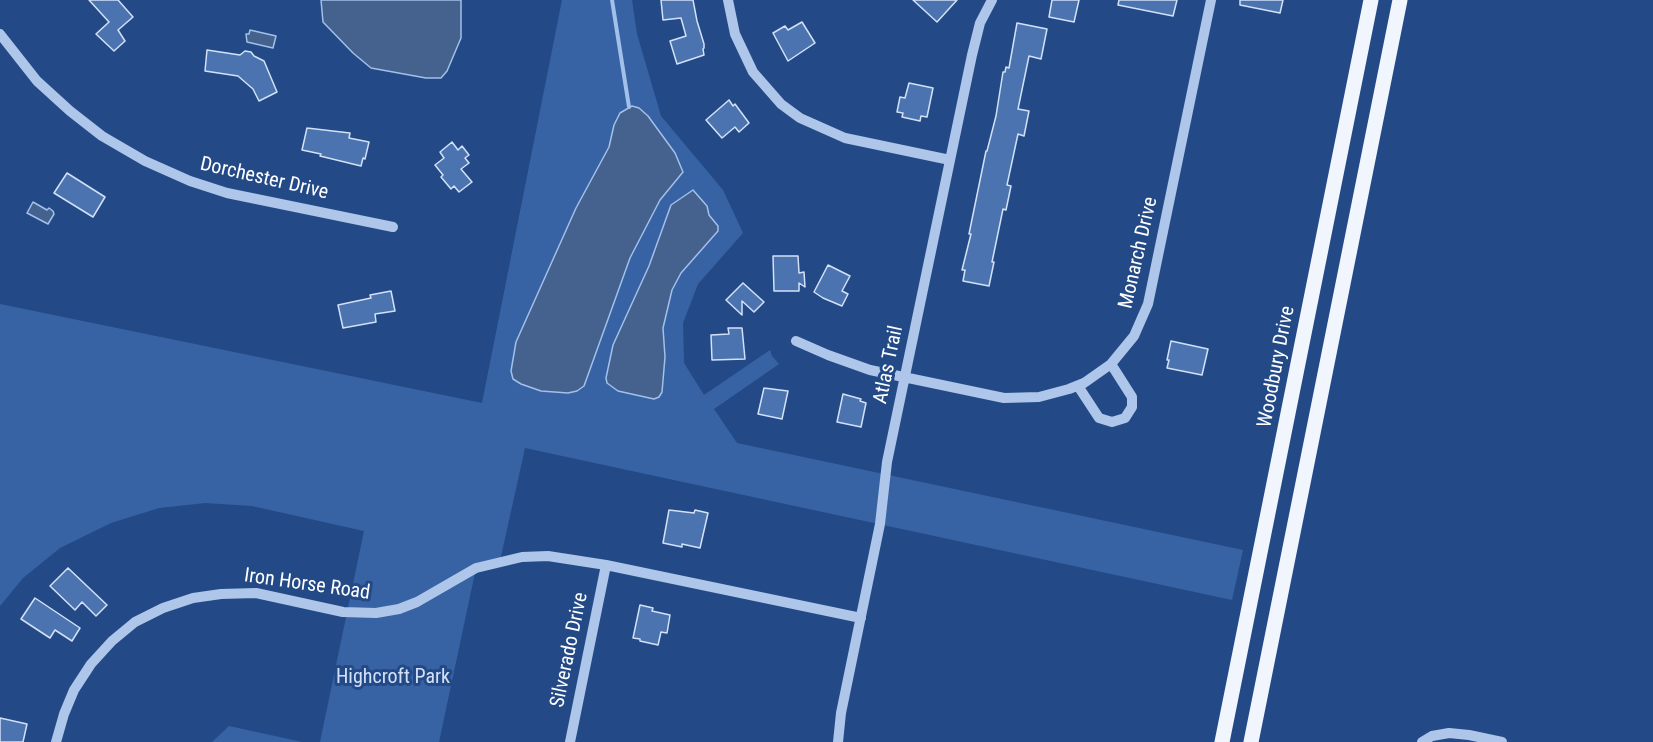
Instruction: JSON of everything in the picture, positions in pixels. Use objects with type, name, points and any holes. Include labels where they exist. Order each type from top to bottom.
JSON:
[{"type":"main road","name":"Woodbury Drive","points":[[1222,742],[1371,0]]},
{"type":"main road","points":[[1251,742],[1400,0]]},
{"type":"street","points":[[728,0],[735,34],[753,72],[781,104],[800,118],[844,138],[950,160]]},
{"type":"street","name":"Atlas Trail","points":[[838,742],[841,713],[880,524],[887,462],[977,32],[992,0]]},
{"type":"street","name":"Monarch Drive","points":[[796,341],[857,366],[1004,398],[1021,399],[1055,394],[1078,386],[1111,363],[1134,336],[1148,304],[1211,0]]},
{"type":"street","name":"Dorchester Drive","points":[[0,34],[37,81],[70,111],[102,136],[145,161],[190,181],[227,193],[393,227]]},
{"type":"street","points":[[1078,386],[1099,418],[1112,422],[1125,418],[1132,407],[1132,397],[1111,363]]},
{"type":"street","name":"Iron Horse Road","points":[[56,742],[74,690],[91,664],[112,641],[135,622],[163,608],[212,595],[256,594],[343,612],[376,613],[417,602],[476,568],[522,556],[548,556],[606,565],[861,618]]},
{"type":"street","name":"Silverado Drive","points":[[570,742],[606,565]]},
{"type":"street","points":[[1422,742],[1432,736],[1449,733],[1502,742]]},
{"type":"green space","name":"Highcroft Park","points":[[562,0],[632,0],[637,34],[661,116],[723,190],[743,233],[698,284],[683,323],[684,363],[704,395],[770,350],[779,364],[714,409],[737,443],[1243,550],[1232,600],[525,448],[500,561],[476,568],[439,742],[320,742],[364,531],[252,506],[205,503],[159,508],[111,523],[60,548],[23,578],[0,606],[0,304],[482,403]]},
{"type":"green space","points":[[229,726],[302,742],[212,742]]},
{"type":"shaded area","points":[[321,0],[461,0],[461,38],[447,71],[441,78],[426,78],[371,68],[323,22]]},
{"type":"shaded area","points":[[250,30],[276,36],[273,48],[247,42],[246,34],[249,34]]},
{"type":"shaded area","points":[[632,106],[639,108],[648,116],[675,153],[683,172],[660,200],[630,258],[584,386],[568,393],[541,391],[521,384],[513,379],[511,371],[516,342],[576,208],[609,147],[614,125],[620,113]]},
{"type":"shaded area","points":[[693,190],[707,206],[709,215],[718,226],[718,231],[681,273],[672,290],[663,328],[665,357],[662,392],[654,399],[618,391],[607,383],[606,378],[613,345],[649,266],[671,205]]},
{"type":"shaded area","points":[[33,202],[53,211],[54,214],[48,224],[27,213]]},
{"type":"building","points":[[89,0],[118,0],[133,17],[118,30],[125,41],[114,51],[96,34],[109,22]]},
{"type":"building","points":[[661,0],[693,0],[704,44],[704,55],[677,64],[670,41],[686,36],[681,18],[663,20]]},
{"type":"building","points":[[913,0],[957,0],[937,22]]},
{"type":"building","points":[[1052,0],[1079,0],[1074,22],[1049,17]]},
{"type":"building","points":[[1119,0],[1177,0],[1173,16],[1118,5]]},
{"type":"building","points":[[1240,0],[1283,0],[1280,13],[1240,5]]},
{"type":"building","points":[[802,22],[815,43],[788,61],[773,33],[785,26],[788,30]]},
{"type":"building","points":[[1017,23],[1047,29],[1041,59],[1029,56],[1018,109],[1029,111],[1024,136],[1018,134],[1007,185],[1011,186],[1006,210],[1003,209],[989,286],[963,281],[965,270],[962,270],[986,151],[996,116],[1003,72],[1006,67],[1009,68]]},
{"type":"building","points":[[207,50],[240,55],[245,51],[251,52],[264,61],[277,92],[259,101],[253,89],[238,76],[205,71]]},
{"type":"building","points":[[909,83],[933,88],[927,117],[921,116],[920,121],[902,117],[903,113],[897,112],[900,97],[905,98]]},
{"type":"building","points":[[729,100],[733,106],[735,104],[749,123],[739,132],[735,127],[722,138],[706,120]]},
{"type":"building","points":[[307,128],[350,133],[349,138],[369,142],[361,166],[302,150]]},
{"type":"building","points":[[452,142],[458,150],[462,146],[469,155],[465,158],[469,163],[461,169],[472,182],[459,192],[454,186],[451,189],[435,165],[444,158],[440,152]]},
{"type":"building","points":[[67,173],[105,197],[93,217],[54,193]]},
{"type":"building","points":[[773,256],[798,256],[799,273],[804,272],[805,287],[799,283],[799,291],[774,291]]},
{"type":"building","points":[[828,265],[850,276],[842,291],[848,294],[842,306],[814,292]]},
{"type":"building","points":[[743,283],[764,302],[754,312],[742,301],[742,315],[726,300]]},
{"type":"building","points":[[391,291],[395,311],[375,314],[376,322],[343,328],[338,305]]},
{"type":"building","points":[[728,328],[742,328],[745,359],[712,360],[711,335],[729,334]]},
{"type":"building","points":[[1171,341],[1208,349],[1202,375],[1167,368]]},
{"type":"building","points":[[764,388],[788,391],[782,419],[758,414]]},
{"type":"building","points":[[843,394],[861,399],[860,401],[866,403],[861,427],[837,422]]},
{"type":"building","points":[[669,510],[694,513],[695,510],[708,513],[700,548],[663,543]]},
{"type":"building","points":[[68,568],[107,605],[96,616],[82,602],[75,610],[50,586]]},
{"type":"building","points":[[35,598],[80,628],[72,641],[55,630],[50,638],[21,619]]},
{"type":"building","points":[[640,605],[653,608],[652,611],[670,615],[667,633],[661,632],[658,645],[633,638]]},
{"type":"building","points":[[0,718],[27,724],[23,742],[0,742]]},
{"type":"waterway","points":[[612,0],[629,107]]}]
